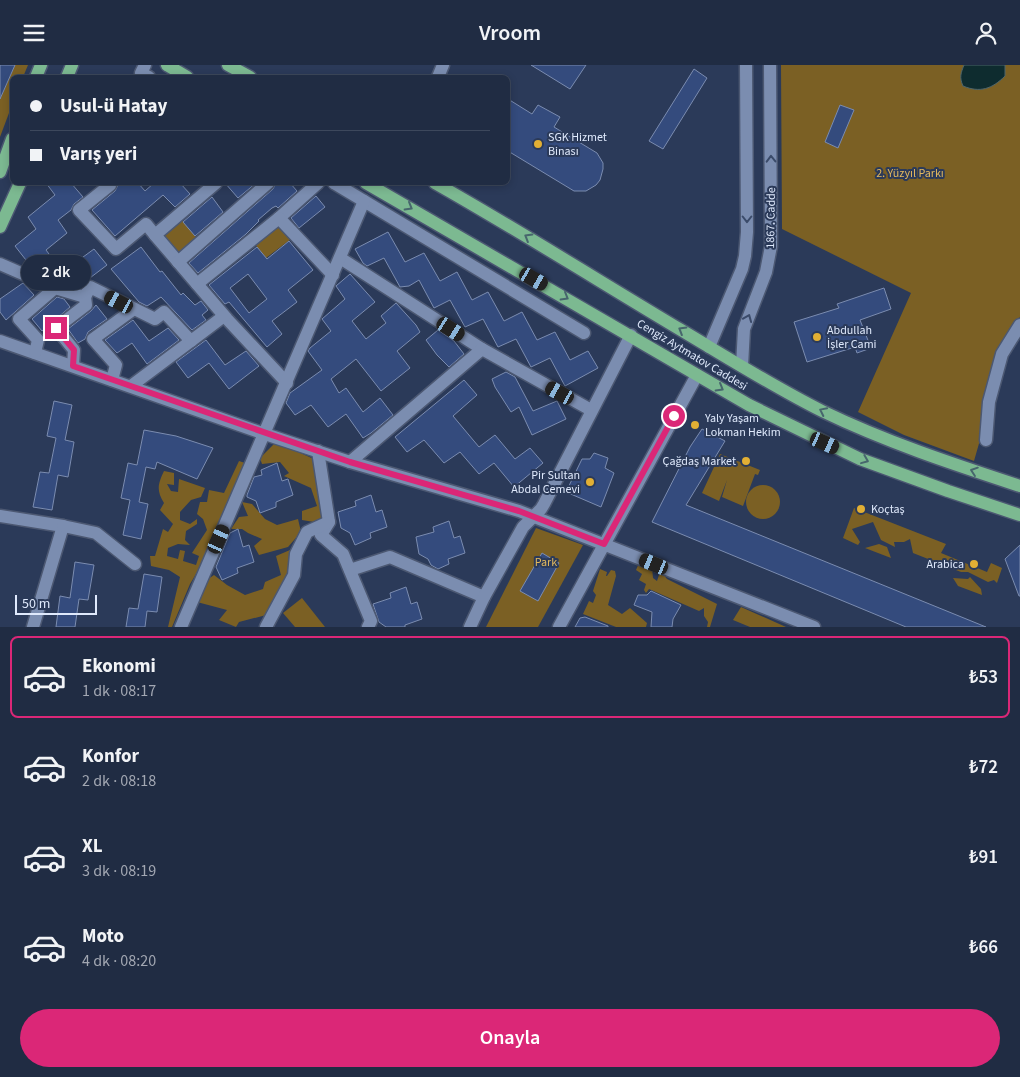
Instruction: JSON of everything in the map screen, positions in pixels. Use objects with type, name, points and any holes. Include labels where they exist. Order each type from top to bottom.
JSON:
[{"type":"main road","points":[[166,65],[184,75]]},
{"type":"main road","points":[[228,65],[246,75]]},
{"type":"main road","points":[[0,172],[10,144]]},
{"type":"main road","points":[[0,227],[19,185]]},
{"type":"main road","name":"Cengiz Aytmatov Caddesi","points":[[369,185],[749,405],[860,459],[1020,515]]},
{"type":"main road","name":"Cengiz Aytmatov Caddesi","points":[[438,185],[786,392],[854,426],[939,459],[1020,486]]},
{"type":"street","points":[[145,65],[141,73],[145,75]]},
{"type":"street","name":"1867. Cadde","points":[[708,347],[746,256],[746,65]]},
{"type":"street","name":"1867. Cadde","points":[[742,366],[744,329],[766,272],[771,246],[770,65]]},
{"type":"street","points":[[110,185],[79,210],[116,249],[146,224],[224,316],[287,383]]},
{"type":"street","points":[[155,235],[214,185]]},
{"type":"street","points":[[178,262],[266,185]]},
{"type":"street","points":[[197,284],[279,218],[316,185]]},
{"type":"street","points":[[337,185],[584,333]]},
{"type":"street","points":[[181,627],[364,201]]},
{"type":"street","points":[[279,218],[333,275]]},
{"type":"street","points":[[340,257],[482,349],[591,410]]},
{"type":"street","points":[[0,264],[55,288],[85,297]]},
{"type":"street","points":[[73,366],[74,350],[56,328],[86,305],[85,297],[90,287],[155,319],[164,312],[191,341]]},
{"type":"street","points":[[35,353],[38,340],[19,319],[55,288]]},
{"type":"street","points":[[112,380],[116,365],[93,339],[134,309]]},
{"type":"street","points":[[131,386],[224,316]]},
{"type":"street","points":[[986,440],[990,402],[1002,354],[1020,325]]},
{"type":"street","points":[[470,627],[484,597],[523,527],[544,504],[631,335]]},
{"type":"street","points":[[0,341],[350,462],[519,511],[814,627]]},
{"type":"street","points":[[350,462],[482,349]]},
{"type":"street","points":[[559,627],[697,375]]},
{"type":"street","points":[[318,451],[329,522],[321,535],[343,554],[372,621],[368,627]]},
{"type":"street","points":[[0,516],[96,533],[135,564]]},
{"type":"street","points":[[266,627],[294,575],[296,554],[307,532],[329,522]]},
{"type":"street","points":[[33,627],[63,526]]},
{"type":"street","points":[[350,570],[390,557],[484,597]]},
{"type":"green space","points":[[15,65],[28,65],[24,75],[11,75]]},
{"type":"green space","name":"2. Yüzyıl Parkı","points":[[781,65],[1020,65],[1020,317],[1012,326],[984,403],[980,440],[974,461],[904,435],[858,412],[911,293],[782,229]]},
{"type":"green space","points":[[10,76],[10,110],[0,137],[0,99]]},
{"type":"green space","points":[[178,215],[200,242],[178,262],[155,235]]},
{"type":"green space","points":[[279,218],[295,236],[266,258],[254,243]]},
{"type":"green space","points":[[276,442],[316,460],[324,518],[314,522],[302,520],[302,511],[317,506],[311,488],[284,476],[289,473],[280,462],[262,464],[260,458]]},
{"type":"green space","points":[[720,454],[760,470],[758,475],[755,474],[743,506],[722,497],[727,480],[719,501],[702,493]]},
{"type":"green space","points":[[239,461],[248,464],[199,569],[190,584],[172,627],[168,627],[180,577],[169,570],[151,566],[150,556],[155,556],[163,529],[168,532],[173,524],[160,510],[164,503],[159,491],[159,483],[164,471],[174,473],[174,485],[167,484],[171,491],[178,492],[179,479],[205,488],[201,497],[191,500],[180,512],[180,520],[190,524],[197,519],[197,524],[186,531],[185,540],[190,545],[178,544],[168,548],[167,556],[178,559],[180,550],[185,551],[183,561],[196,565],[199,556],[192,553],[207,530],[203,519],[197,514],[200,502],[207,502],[209,490],[224,493]]},
{"type":"green space","points":[[763,485],[775,490],[780,502],[775,514],[763,519],[751,514],[746,502],[751,490]]},
{"type":"green space","points":[[242,502],[252,504],[265,519],[277,525],[298,519],[301,532],[288,547],[259,555],[254,546],[262,539],[242,529],[231,529],[239,517],[248,516]]},
{"type":"green space","points":[[854,508],[946,544],[941,553],[987,572],[991,563],[1002,568],[997,583],[994,580],[988,582],[968,572],[961,572],[913,553],[910,539],[904,542],[894,542],[895,547],[881,540],[873,522],[852,529],[860,542],[858,545],[843,538]]},
{"type":"green space","name":"Park","points":[[536,528],[583,545],[538,627],[486,627]]},
{"type":"green space","points":[[879,544],[887,547],[891,558],[865,548]]},
{"type":"green space","points":[[290,550],[291,573],[270,614],[239,622],[236,627],[219,620],[227,610],[197,602],[205,581],[214,575],[245,595],[263,589],[265,582],[281,575],[276,556]]},
{"type":"green space","points":[[640,561],[652,567],[653,578],[657,581],[659,575],[663,574],[667,579],[717,604],[710,627],[707,627],[708,622],[704,616],[704,608],[699,611],[649,589],[646,593],[644,590],[646,584],[639,580],[642,574],[636,570]]},
{"type":"green space","points":[[600,569],[607,572],[606,576],[611,570],[615,571],[616,576],[608,605],[622,614],[630,608],[647,623],[646,627],[616,627],[583,614],[589,601],[593,603],[596,595],[593,591]]},
{"type":"green space","points":[[970,577],[981,589],[982,595],[958,586],[953,578],[968,579]]},
{"type":"green space","points":[[302,598],[325,627],[295,627],[283,613]]},
{"type":"green space","points":[[741,607],[786,627],[750,627],[733,620]]},
{"type":"shaded area","points":[[964,65],[1005,65],[1005,76],[990,87],[980,89],[969,88],[963,86],[961,80]]},
{"type":"building","points":[[0,65],[15,65],[10,75],[0,99]]},
{"type":"building","points":[[531,65],[586,65],[570,89]]},
{"type":"building","points":[[694,69],[707,78],[663,149],[649,141]]},
{"type":"building","name":"SGK Hizmet Binası","points":[[510,100],[532,114],[538,105],[560,117],[554,127],[597,153],[603,163],[600,180],[586,191],[574,191],[510,152]]},
{"type":"building","points":[[840,105],[854,110],[838,148],[825,142]]},
{"type":"building","points":[[48,185],[73,185],[83,197],[58,220],[67,233],[46,250],[55,262],[41,273],[33,269],[15,246],[36,229],[28,217],[55,195]]},
{"type":"building","points":[[118,185],[140,185],[145,191],[152,185],[182,185],[190,194],[175,207],[163,195],[115,236],[92,210],[115,191]]},
{"type":"building","points":[[227,185],[254,185],[238,198]]},
{"type":"building","points":[[275,185],[292,185],[297,191],[278,208],[276,206],[272,208],[246,234],[198,273],[189,263],[273,189]]},
{"type":"building","points":[[316,196],[325,207],[299,228],[291,218]]},
{"type":"building","points":[[212,197],[223,212],[195,236],[183,222]]},
{"type":"building","points":[[388,232],[405,262],[424,253],[440,281],[457,272],[472,300],[488,292],[504,321],[522,312],[537,340],[555,332],[570,360],[588,351],[598,368],[565,386],[550,358],[531,367],[516,339],[498,347],[483,319],[465,327],[450,300],[434,308],[419,280],[409,286],[400,287],[384,258],[367,266],[363,263],[355,249]]},
{"type":"building","points":[[289,241],[313,270],[288,290],[297,302],[272,321],[282,334],[267,347],[229,302],[225,304],[209,285],[257,247],[267,259]],"holes":[[[248,274],[267,299],[249,313],[230,288]]]},
{"type":"building","points":[[141,247],[181,295],[183,293],[195,305],[201,301],[208,310],[202,315],[206,320],[192,330],[161,297],[147,306],[139,302],[111,269]]},
{"type":"building","points":[[94,249],[107,265],[78,287],[75,286],[64,271]]},
{"type":"building","points":[[350,274],[375,302],[352,321],[366,339],[386,323],[381,316],[396,303],[420,332],[397,351],[410,368],[381,391],[356,359],[331,379],[339,393],[346,388],[363,412],[380,398],[393,415],[363,438],[346,414],[328,427],[311,405],[295,415],[286,403],[290,393],[322,370],[308,351],[331,331],[322,319],[345,299],[336,286]]},
{"type":"building","points":[[23,283],[34,295],[6,320],[0,312],[0,299]]},
{"type":"building","points":[[884,288],[891,309],[860,320],[871,348],[857,353],[855,347],[807,362],[794,322],[839,308],[837,304]]},
{"type":"building","points":[[57,297],[64,299],[70,307],[42,331],[32,319]]},
{"type":"building","points":[[96,305],[107,319],[88,332],[85,339],[78,343],[68,329]]},
{"type":"building","points":[[133,320],[149,341],[168,328],[179,340],[147,364],[132,343],[117,353],[105,340]]},
{"type":"building","points":[[438,330],[454,341],[464,354],[449,367],[426,340]]},
{"type":"building","points":[[206,340],[225,365],[246,351],[259,366],[229,389],[209,363],[188,378],[176,362]]},
{"type":"building","points":[[506,372],[515,377],[533,411],[557,401],[566,419],[532,435],[519,407],[511,412],[495,387],[492,379]]},
{"type":"building","points":[[464,380],[477,395],[453,416],[479,447],[495,435],[515,459],[530,448],[543,463],[514,487],[494,463],[479,474],[460,452],[444,463],[424,440],[407,452],[395,437]]},
{"type":"building","points":[[54,401],[72,405],[65,440],[74,442],[68,477],[58,475],[52,510],[33,507],[40,472],[49,473],[56,438],[47,436]]},
{"type":"building","points":[[702,429],[725,441],[686,505],[986,627],[906,627],[652,522],[690,447]]},
{"type":"building","points":[[144,430],[176,436],[213,448],[197,479],[157,462],[155,469],[146,467],[139,502],[148,504],[141,539],[123,535],[130,500],[121,498],[128,463],[137,465]]},
{"type":"building","name":"Pir Sultan Abdal Cemevi","points":[[594,453],[608,458],[605,468],[614,473],[601,507],[566,492],[582,459],[590,459]]},
{"type":"building","points":[[277,463],[282,481],[288,479],[293,495],[276,502],[276,507],[260,513],[256,501],[247,497],[247,495],[254,477],[262,475],[261,470]]},
{"type":"building","points":[[371,495],[376,512],[382,510],[387,527],[370,533],[371,538],[355,545],[350,533],[341,528],[338,512],[356,506],[355,501]]},
{"type":"building","points":[[449,521],[454,538],[460,536],[465,553],[448,559],[449,564],[438,569],[431,565],[428,559],[419,554],[416,537],[434,532],[433,527]]},
{"type":"building","points":[[238,529],[243,547],[249,545],[254,562],[237,568],[238,573],[222,580],[216,567],[230,533]]},
{"type":"building","points":[[1020,545],[1020,596],[1019,596],[1005,559]]},
{"type":"building","points":[[542,553],[559,563],[538,601],[520,591]]},
{"type":"building","points":[[75,562],[94,565],[88,600],[79,599],[75,627],[56,627],[60,596],[70,598]]},
{"type":"building","points":[[144,574],[162,577],[157,612],[147,611],[145,627],[126,627],[129,608],[138,609]]},
{"type":"building","points":[[406,587],[411,604],[417,602],[422,619],[405,625],[405,627],[386,627],[379,622],[373,604],[391,598],[390,593]]},
{"type":"building","points":[[651,591],[681,605],[673,619],[672,627],[651,627],[652,612],[634,605],[638,595],[647,595]]},
{"type":"building","points":[[585,617],[608,627],[575,627],[580,618]]},
{"type":"place","name":"SGK Hizmet Binası","points":[[538,144]]},
{"type":"place","name":"Abdullah İşler Cami","points":[[817,337]]},
{"type":"place","name":"Yaly Yaşam Lokman Hekim","points":[[695,425]]},
{"type":"place","name":"Çağdaş Market","points":[[746,461]]},
{"type":"place","name":"Pir Sultan Abdal Cemevi","points":[[590,482]]},
{"type":"place","name":"Koçtaş","points":[[861,509]]},
{"type":"place","name":"Arabica","points":[[974,564]]},
{"type":"route","points":[[56,328],[74,350],[73,366],[350,462],[519,511],[604,544],[674,416]]}]
